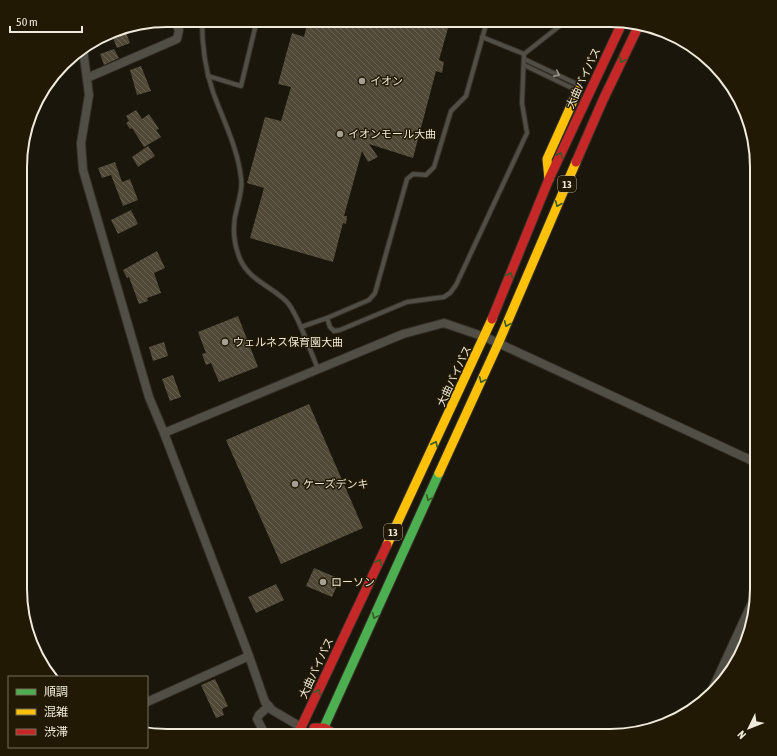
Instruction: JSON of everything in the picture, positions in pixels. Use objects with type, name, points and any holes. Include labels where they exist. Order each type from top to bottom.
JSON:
[{"type":"highway","name":"大曲バイパス","points":[[301,727],[486,337],[549,179],[620,27]]},
{"type":"highway","name":"13","points":[[323,729],[498,344],[603,100],[637,30]]},
{"type":"highway","points":[[549,179],[547,159],[578,90]]},
{"type":"highway","points":[[301,727],[309,729]]},
{"type":"street","points":[[87,78],[177,39],[179,30],[178,27]]},
{"type":"street","points":[[84,55],[89,95],[81,143],[83,170],[141,374],[249,656],[259,688],[269,706],[280,715],[301,727]]},
{"type":"street","points":[[164,433],[403,334],[444,323],[486,337],[498,344],[750,460]]},
{"type":"street","points":[[717,678],[748,612]]},
{"type":"street","points":[[148,702],[249,656]]},
{"type":"street","points":[[262,729],[257,719],[258,715],[269,706]]},
{"type":"lane","points":[[202,27],[202,40],[208,76],[235,151],[242,180],[241,193],[234,220],[233,235],[240,260],[256,280],[286,302],[301,328],[318,369]]},
{"type":"lane","points":[[208,76],[240,86],[255,27]]},
{"type":"lane","points":[[301,328],[369,300],[375,293],[407,180],[413,174],[426,174],[434,167],[451,111],[466,96],[485,27]]},
{"type":"lane","points":[[524,54],[558,27]]},
{"type":"lane","points":[[482,37],[524,54]]},
{"type":"lane","points":[[327,318],[330,327],[334,331],[340,330],[407,302],[444,297],[456,286],[527,133],[522,103],[524,54]]},
{"type":"lane","points":[[524,59],[590,90]]},
{"type":"lane","points":[[524,65],[578,90]]},
{"type":"building","name":"イオンモール大曲","points":[[306,27],[448,27],[439,60],[444,62],[442,73],[436,71],[413,158],[369,144],[378,157],[368,162],[362,151],[344,216],[347,216],[346,224],[343,223],[333,262],[250,238],[264,188],[247,183],[265,117],[281,121],[291,87],[278,84],[292,33],[304,37]]},
{"type":"building","points":[[126,33],[130,43],[117,48],[113,38]]},
{"type":"building","points":[[114,49],[119,58],[104,65],[100,54]]},
{"type":"building","points":[[141,66],[151,91],[137,95],[130,70]]},
{"type":"building","points":[[136,110],[142,119],[149,114],[159,129],[156,130],[161,137],[144,147],[132,128],[130,129],[126,123],[129,121],[126,116]]},
{"type":"building","points":[[148,146],[155,156],[138,167],[132,157]]},
{"type":"building","points":[[115,162],[122,182],[130,179],[138,200],[123,206],[111,175],[102,178],[98,168]]},
{"type":"building","points":[[131,210],[138,224],[118,234],[111,220]]},
{"type":"building","points":[[157,251],[165,268],[154,273],[161,293],[147,298],[148,301],[139,304],[129,277],[127,278],[123,270]]},
{"type":"building","name":"ウェルネス保育園大曲","points":[[238,316],[258,367],[219,382],[211,363],[206,365],[202,354],[206,353],[198,332]]},
{"type":"building","points":[[164,342],[168,356],[153,361],[149,347]]},
{"type":"building","points":[[173,375],[181,397],[170,401],[162,379]]},
{"type":"building","name":"ケーズデンキ","points":[[309,404],[363,528],[281,564],[226,440]]},
{"type":"building","name":"ローソン","points":[[314,568],[340,579],[332,597],[306,586]]},
{"type":"building","points":[[276,584],[284,600],[256,613],[248,597]]},
{"type":"building","points":[[215,679],[228,706],[222,709],[224,715],[216,718],[201,685]]},
{"type":"traffic: fast","points":[[323,729],[439,473]]},
{"type":"traffic: slow","points":[[549,179],[547,159],[578,90]]},
{"type":"traffic: slow","points":[[439,473],[498,344],[576,162]]},
{"type":"traffic: slow","points":[[387,545],[492,319]]},
{"type":"traffic: jam","points":[[492,319],[549,179],[620,27]]},
{"type":"traffic: jam","points":[[576,162],[603,100],[637,30]]},
{"type":"traffic: jam","points":[[300,729],[387,545]]},
{"type":"traffic: jam","points":[[314,728],[326,729]]},
{"type":"place","name":"イオン","points":[[362,81]]},
{"type":"place","name":"イオンモール大曲","points":[[340,134]]},
{"type":"place","name":"ウェルネス保育園大曲","points":[[225,342]]},
{"type":"place","name":"ケーズデンキ","points":[[295,484]]},
{"type":"place","name":"ローソン","points":[[323,582]]}]
